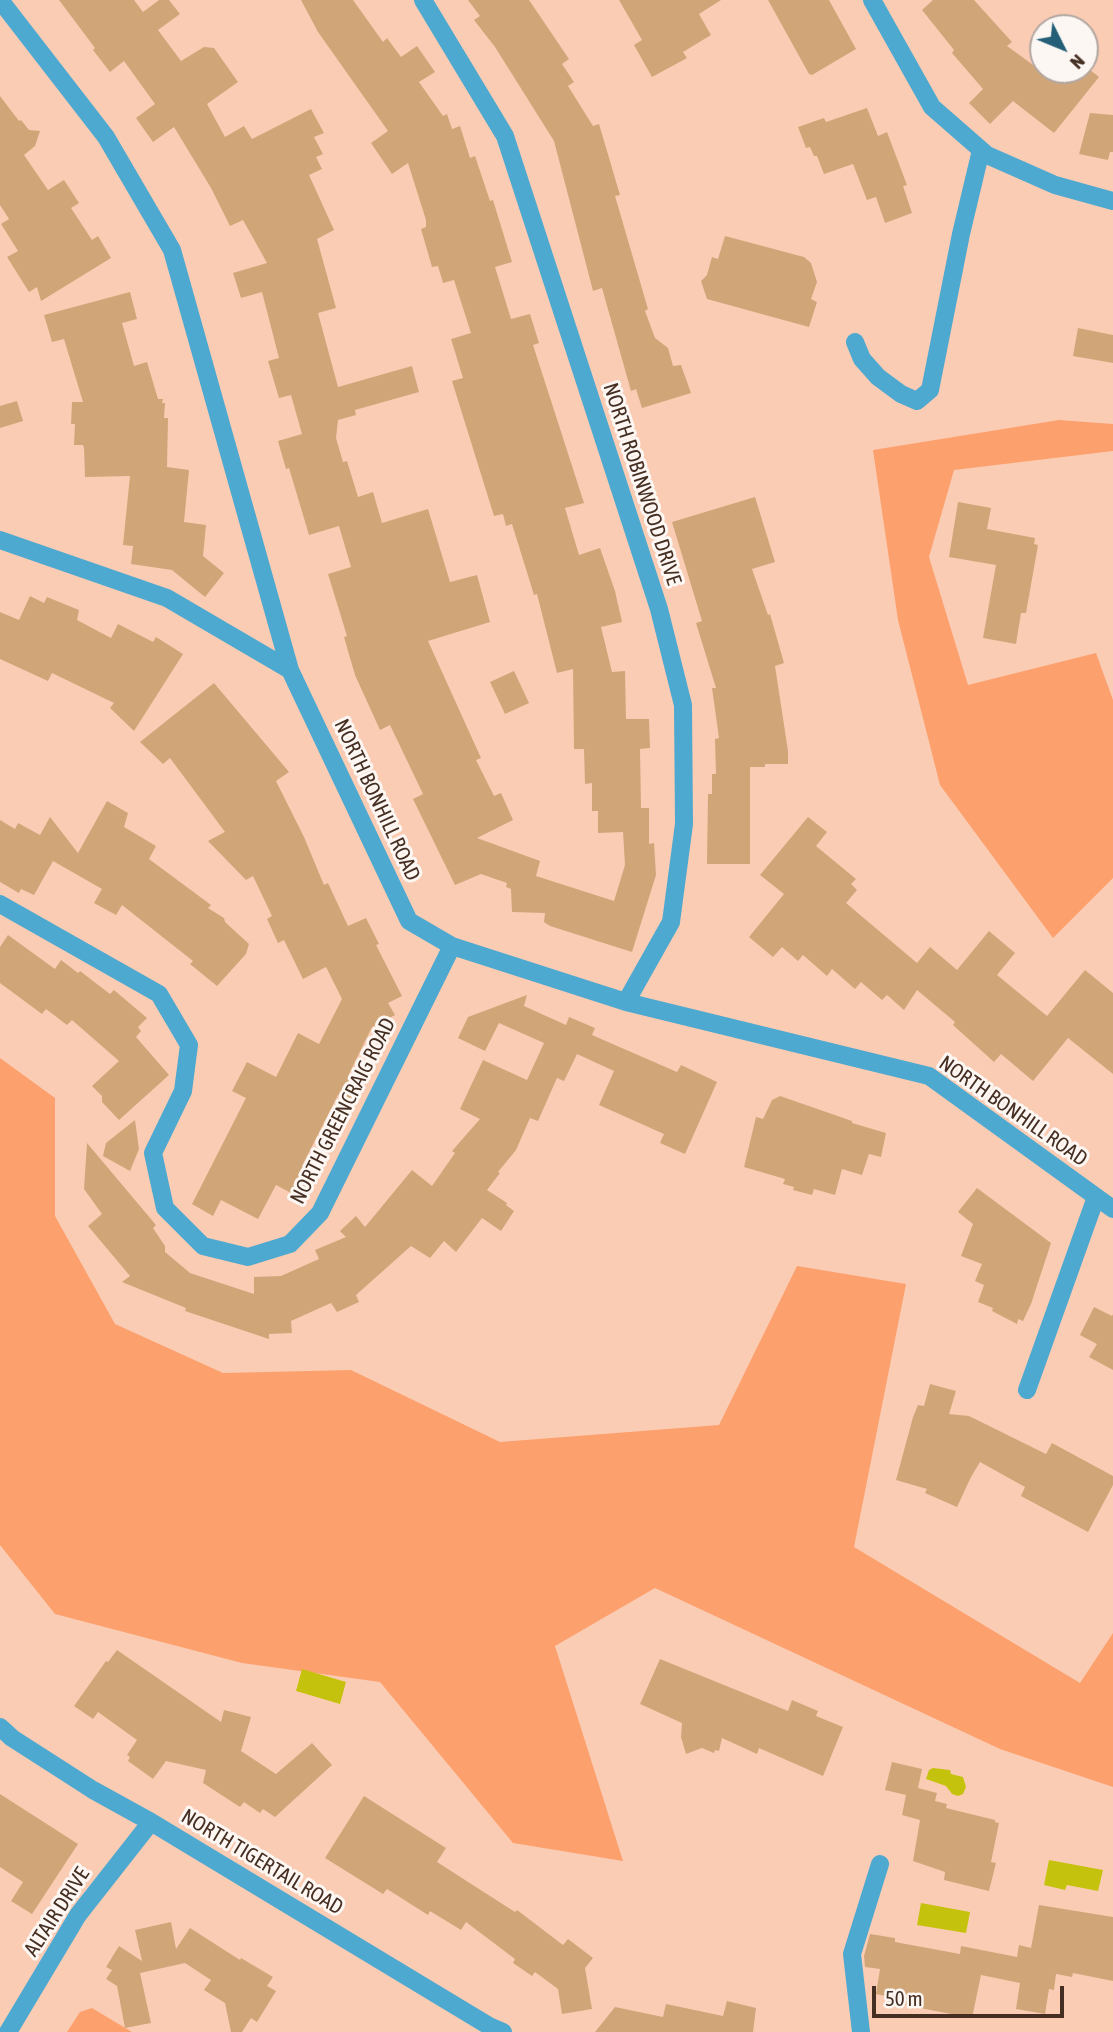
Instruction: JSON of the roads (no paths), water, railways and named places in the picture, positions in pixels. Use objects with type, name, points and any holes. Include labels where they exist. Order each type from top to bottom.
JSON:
[{"type":"street","name":"NORTH BONHILL ROAD","points":[[0,0],[106,137],[173,250],[290,670],[409,921],[452,946],[626,1002],[929,1076],[1113,1209]]},
{"type":"street","name":"NORTH ROBINWOOD DRIVE","points":[[423,0],[505,136],[659,609],[683,705],[684,824],[671,922],[626,1002]]},
{"type":"street","points":[[872,0],[932,107],[981,150],[1055,185],[1113,201]]},
{"type":"street","points":[[855,342],[862,359],[878,377],[901,394],[917,401],[930,390],[961,234],[981,150]]},
{"type":"street","points":[[0,540],[167,598],[290,670]]},
{"type":"street","name":"NORTH GREENCRAIG ROAD","points":[[0,904],[159,994],[189,1045],[183,1091],[153,1153],[165,1208],[203,1246],[248,1257],[290,1244],[320,1213],[452,946]]},
{"type":"street","points":[[1027,1390],[1096,1197]]},
{"type":"street","name":"NORTH TIGERTAIL ROAD","points":[[0,1727],[12,1738],[93,1790],[503,2032]]},
{"type":"street","name":"ALTAIR DRIVE","points":[[8,2032],[78,1915],[151,1822]]},
{"type":"street","points":[[861,2032],[852,1954],[880,1864]]}]
